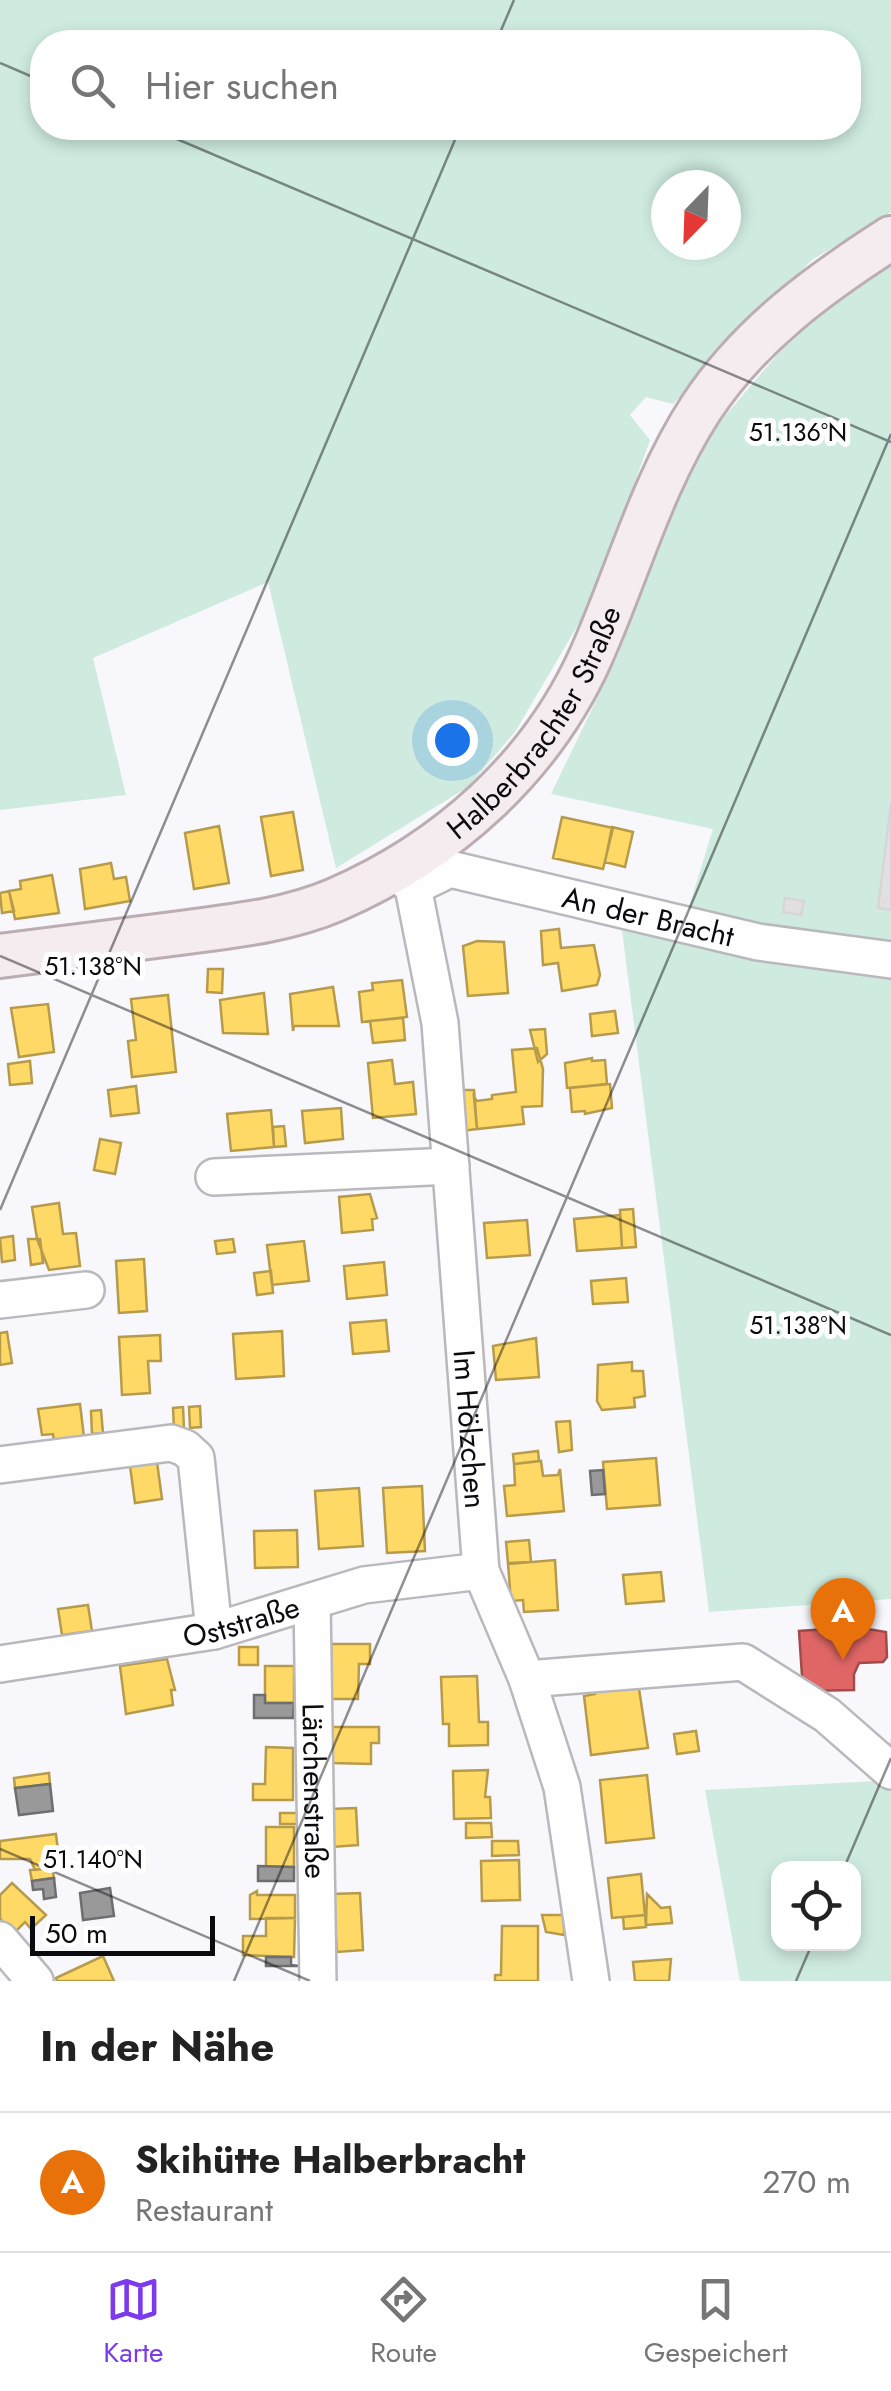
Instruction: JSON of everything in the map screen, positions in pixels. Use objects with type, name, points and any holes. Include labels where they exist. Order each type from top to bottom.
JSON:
[{"type":"main road","name":"Halberbrachter Straße","points":[[0,956],[259,922],[404,879],[509,779],[557,720],[592,652],[659,485],[722,379],[781,316],[891,238]]},
{"type":"street","name":"An der Bracht","points":[[404,879],[450,870],[474,873],[758,942],[891,960]]},
{"type":"street","name":"Im Hölzchen","points":[[404,879],[440,1022],[480,1571],[526,1680],[562,1787],[592,1981]]},
{"type":"street","points":[[214,1177],[451,1166]]},
{"type":"street","points":[[0,1300],[86,1290]]},
{"type":"street","points":[[0,1465],[171,1443],[185,1448],[196,1458],[214,1631]]},
{"type":"street","name":"Oststraße","points":[[0,1664],[214,1631],[364,1585],[480,1571]]},
{"type":"street","name":"Lärchenstraße","points":[[312,1601],[318,1981]]},
{"type":"street","points":[[526,1680],[743,1662],[827,1715],[891,1771]]},
{"type":"street","points":[[0,1940],[34,1981]]},
{"type":"green space","points":[[0,0],[891,0],[891,212],[812,260],[673,404],[646,397],[630,415],[650,440],[592,601],[515,732],[468,787],[336,868],[268,582],[93,658],[126,795],[0,810]]},
{"type":"green space","points":[[891,263],[891,1599],[709,1612],[622,930],[679,939],[713,829],[551,794],[618,655],[655,551],[708,436],[793,336]]},
{"type":"green space","points":[[891,1738],[891,1981],[740,1981],[705,1790],[876,1781]]},
{"type":"building: Wohnen","points":[[293,812],[303,870],[271,876],[261,817]]},
{"type":"building: Wohnen","points":[[562,817],[613,828],[603,869],[553,858]]},
{"type":"building: Wohnen","points":[[219,826],[229,883],[194,889],[185,833]]},
{"type":"building: Wohnen","points":[[612,827],[633,832],[625,867],[605,862]]},
{"type":"building: Wohnen","points":[[111,863],[114,879],[126,877],[130,901],[85,909],[80,869]]},
{"type":"building: Wohnen","points":[[52,875],[59,913],[15,919],[9,891],[21,889],[20,881]]},
{"type":"building: Wohnen","points":[[9,891],[14,911],[2,913],[0,893]]},
{"type":"building: Wohnen","points":[[559,929],[561,948],[594,945],[600,975],[597,985],[562,991],[558,963],[543,965],[541,931]]},
{"type":"building: Wohnen","points":[[477,941],[504,942],[508,993],[468,996],[463,946]]},
{"type":"building: Wohnen","points":[[208,969],[223,969],[222,993],[207,992]]},
{"type":"building: Wohnen","points":[[402,980],[407,1017],[362,1022],[359,992],[373,990],[372,983]]},
{"type":"building: Wohnen","points":[[333,987],[339,1026],[294,1026],[293,1031],[290,994]]},
{"type":"building: Wohnen","points":[[264,993],[268,1034],[223,1033],[220,1000]]},
{"type":"building: Wohnen","points":[[168,995],[176,1072],[132,1077],[128,1041],[136,1040],[131,999]]},
{"type":"building: Wohnen","points":[[48,1004],[54,1052],[19,1057],[11,1008]]},
{"type":"building: Wohnen","points":[[615,1011],[618,1033],[592,1036],[590,1014]]},
{"type":"building: Wohnen","points":[[403,1018],[405,1040],[373,1043],[370,1021]]},
{"type":"building: Wohnen","points":[[545,1029],[547,1054],[538,1062],[530,1030]]},
{"type":"building: Wohnen","points":[[537,1048],[543,1069],[542,1106],[522,1107],[524,1124],[477,1129],[474,1097],[477,1101],[516,1092],[512,1050]]},
{"type":"building: Wohnen","points":[[392,1060],[395,1084],[413,1082],[416,1114],[373,1118],[368,1063]]},
{"type":"building: Wohnen","points":[[605,1060],[607,1084],[567,1088],[565,1063]]},
{"type":"building: Wohnen","points":[[30,1061],[32,1083],[10,1085],[8,1064]]},
{"type":"building: Wohnen","points":[[610,1084],[612,1108],[585,1114],[572,1112],[570,1088]]},
{"type":"building: Wohnen","points":[[136,1086],[139,1113],[111,1116],[108,1090]]},
{"type":"building: Wohnen","points":[[459,1090],[474,1090],[477,1129],[462,1131]]},
{"type":"building: Wohnen","points":[[341,1108],[343,1139],[305,1143],[302,1111]]},
{"type":"building: Wohnen","points":[[271,1110],[274,1147],[231,1151],[227,1114]]},
{"type":"building: Wohnen","points":[[284,1126],[286,1146],[274,1147],[273,1127]]},
{"type":"building: Wohnen","points":[[100,1139],[121,1143],[115,1174],[94,1170]]},
{"type":"building: Wohnen","points":[[370,1194],[377,1218],[372,1219],[373,1230],[342,1233],[339,1197]]},
{"type":"building: Wohnen","points":[[59,1203],[63,1234],[76,1233],[80,1266],[49,1270],[37,1239],[32,1207]]},
{"type":"building: Wohnen","points":[[633,1209],[636,1247],[622,1248],[620,1210]]},
{"type":"building: Wohnen","points":[[620,1215],[622,1248],[577,1251],[574,1219]]},
{"type":"building: Wohnen","points":[[527,1220],[530,1255],[487,1258],[484,1223]]},
{"type":"building: Wohnen","points":[[13,1236],[15,1260],[2,1262],[0,1238]]},
{"type":"building: Wohnen","points":[[28,1239],[40,1239],[43,1263],[31,1265]]},
{"type":"building: Wohnen","points":[[233,1239],[235,1252],[217,1254],[215,1241]]},
{"type":"building: Wohnen","points":[[304,1241],[309,1281],[272,1285],[267,1245]]},
{"type":"building: Wohnen","points":[[144,1259],[147,1311],[119,1313],[116,1261]]},
{"type":"building: Wohnen","points":[[384,1262],[387,1295],[347,1299],[344,1266]]},
{"type":"building: Wohnen","points":[[271,1271],[273,1293],[257,1295],[254,1273]]},
{"type":"building: Wohnen","points":[[626,1278],[628,1302],[593,1304],[591,1281]]},
{"type":"building: Wohnen","points":[[386,1320],[389,1351],[353,1354],[350,1323]]},
{"type":"building: Wohnen","points":[[282,1331],[284,1376],[236,1379],[233,1334]]},
{"type":"building: Wohnen","points":[[7,1332],[12,1363],[0,1365],[0,1333]]},
{"type":"building: Wohnen","points":[[160,1335],[161,1361],[148,1361],[150,1393],[122,1395],[119,1337]]},
{"type":"building: Wohnen","points":[[536,1338],[539,1377],[496,1380],[493,1346]]},
{"type":"building: Wohnen","points":[[632,1362],[632,1371],[643,1371],[645,1396],[634,1398],[635,1407],[602,1410],[597,1401],[598,1365]]},
{"type":"building: Wohnen","points":[[80,1404],[84,1437],[54,1441],[53,1434],[42,1435],[38,1409]]},
{"type":"building: Wohnen","points":[[200,1406],[201,1427],[190,1428],[189,1407]]},
{"type":"building: Wohnen","points":[[183,1407],[184,1428],[174,1429],[173,1408]]},
{"type":"building: Wohnen","points":[[101,1410],[103,1433],[92,1434],[91,1411]]},
{"type":"building: Wohnen","points":[[570,1421],[572,1450],[559,1452],[556,1422]]},
{"type":"building: Wohnen","points":[[538,1451],[539,1461],[514,1464],[513,1454]]},
{"type":"building: Wohnen","points":[[656,1458],[660,1505],[607,1509],[603,1462]]},
{"type":"building: Wohnen","points":[[541,1461],[543,1476],[558,1475],[560,1469],[564,1511],[507,1516],[504,1486],[515,1485],[514,1464]]},
{"type":"building: Wohnen","points":[[157,1462],[162,1499],[135,1503],[130,1466]]},
{"type":"building: Wohnen","points":[[422,1486],[425,1551],[387,1553],[383,1488]]},
{"type":"building: Wohnen","points":[[359,1488],[363,1546],[319,1549],[315,1491]]},
{"type":"building: Wohnen","points":[[297,1530],[298,1567],[255,1568],[254,1531]]},
{"type":"building: Wohnen","points":[[529,1540],[531,1562],[508,1563],[506,1542]]},
{"type":"building: Wohnen","points":[[555,1560],[558,1610],[524,1612],[523,1600],[511,1601],[508,1564]]},
{"type":"building: Wohnen","points":[[661,1572],[664,1601],[626,1604],[623,1575]]},
{"type":"building: Wohnen","points":[[88,1605],[92,1631],[62,1635],[58,1609]]},
{"type":"building: Wohnen","points":[[331,1644],[370,1644],[370,1664],[359,1664],[358,1699],[331,1699]]},
{"type":"building: Wohnen","points":[[239,1647],[258,1647],[258,1665],[239,1665]]},
{"type":"building: Wohnen","points":[[167,1659],[175,1690],[171,1690],[173,1705],[126,1714],[120,1666]]},
{"type":"building: Wohnen","points":[[265,1666],[294,1666],[294,1703],[265,1703]]},
{"type":"building: Wohnen","points":[[477,1676],[479,1722],[488,1722],[488,1745],[449,1746],[449,1724],[443,1724],[441,1677]]},
{"type":"building: Wohnen","points":[[638,1682],[648,1748],[591,1755],[584,1696],[595,1694],[595,1687]]},
{"type":"building: Wohnen","points":[[332,1727],[379,1727],[379,1743],[371,1743],[371,1764],[331,1763]]},
{"type":"building: Wohnen","points":[[696,1731],[699,1751],[677,1754],[674,1734]]},
{"type":"building: Wohnen","points":[[266,1747],[293,1748],[293,1800],[253,1800],[253,1784],[265,1784]]},
{"type":"building: Wohnen","points":[[488,1770],[485,1797],[490,1797],[491,1818],[454,1819],[453,1771]]},
{"type":"building: Wohnen","points":[[49,1773],[50,1784],[15,1788],[14,1778]]},
{"type":"building: Wohnen","points":[[647,1775],[654,1838],[606,1843],[600,1780]]},
{"type":"building: Wohnen","points":[[356,1808],[358,1845],[332,1847],[330,1809]]},
{"type":"building: Wohnen","points":[[280,1813],[302,1813],[302,1824],[280,1824]]},
{"type":"building: Wohnen","points":[[466,1823],[491,1823],[492,1837],[466,1838]]},
{"type":"building: Wohnen","points":[[266,1827],[294,1827],[294,1867],[266,1867]]},
{"type":"building: Wohnen","points":[[56,1834],[60,1867],[35,1870],[30,1859],[0,1859],[0,1841]]},
{"type":"building: Wohnen","points":[[492,1841],[518,1841],[519,1855],[492,1856]]},
{"type":"building: Wohnen","points":[[519,1860],[520,1900],[482,1901],[481,1861]]},
{"type":"building: Wohnen","points":[[52,1868],[54,1878],[32,1881],[30,1870]]},
{"type":"building: Wohnen","points":[[641,1874],[645,1915],[612,1918],[608,1878]]},
{"type":"building: Wohnen","points":[[12,1883],[46,1915],[31,1929],[25,1922],[14,1933],[0,1919],[0,1895]]},
{"type":"building: Wohnen","points":[[257,1891],[257,1895],[295,1895],[295,1918],[250,1919],[250,1895]]},
{"type":"building: Wohnen","points":[[360,1893],[363,1950],[337,1952],[333,1894]]},
{"type":"building: Wohnen","points":[[647,1894],[661,1908],[670,1907],[672,1923],[646,1925]]},
{"type":"building: Wohnen","points":[[542,1915],[564,1915],[564,1935],[546,1932]]},
{"type":"building: Wohnen","points":[[645,1915],[646,1927],[624,1929],[623,1917]]},
{"type":"building: Wohnen","points":[[266,1918],[295,1918],[294,1957],[243,1955],[243,1936],[266,1936]]},
{"type":"building: Wohnen","points":[[502,1926],[538,1926],[538,1981],[495,1981],[495,1975],[501,1975]]},
{"type":"building: Wohnen","points":[[103,1956],[114,1981],[57,1981],[56,1978]]},
{"type":"building: Wohnen","points":[[671,1959],[669,1981],[635,1981],[633,1962]]},
{"type":"building: Handel","points":[[856,1627],[886,1632],[887,1657],[883,1662],[859,1663],[854,1690],[803,1691],[799,1631]]},
{"type":"building: Industrie","points":[[603,1470],[605,1494],[592,1495],[590,1471]]},
{"type":"building: Industrie","points":[[254,1695],[265,1695],[265,1703],[294,1703],[293,1718],[254,1718]]},
{"type":"building: Industrie","points":[[50,1784],[53,1811],[19,1815],[15,1788]]},
{"type":"building: Industrie","points":[[258,1866],[294,1867],[294,1881],[258,1881]]},
{"type":"building: Industrie","points":[[54,1878],[56,1897],[44,1899],[43,1889],[33,1890],[32,1881]]},
{"type":"building: Industrie","points":[[110,1888],[114,1916],[83,1920],[80,1893]]},
{"type":"building: Industrie","points":[[266,1957],[291,1957],[291,1965],[299,1966],[266,1966]]},
{"type":"building: Sonstige","points":[[891,803],[891,910],[878,908]]},
{"type":"building: Sonstige","points":[[785,898],[804,901],[801,915],[783,912]]},
{"type":"place","name":"Skihütte Halberbracht","points":[[843,1660]]}]
